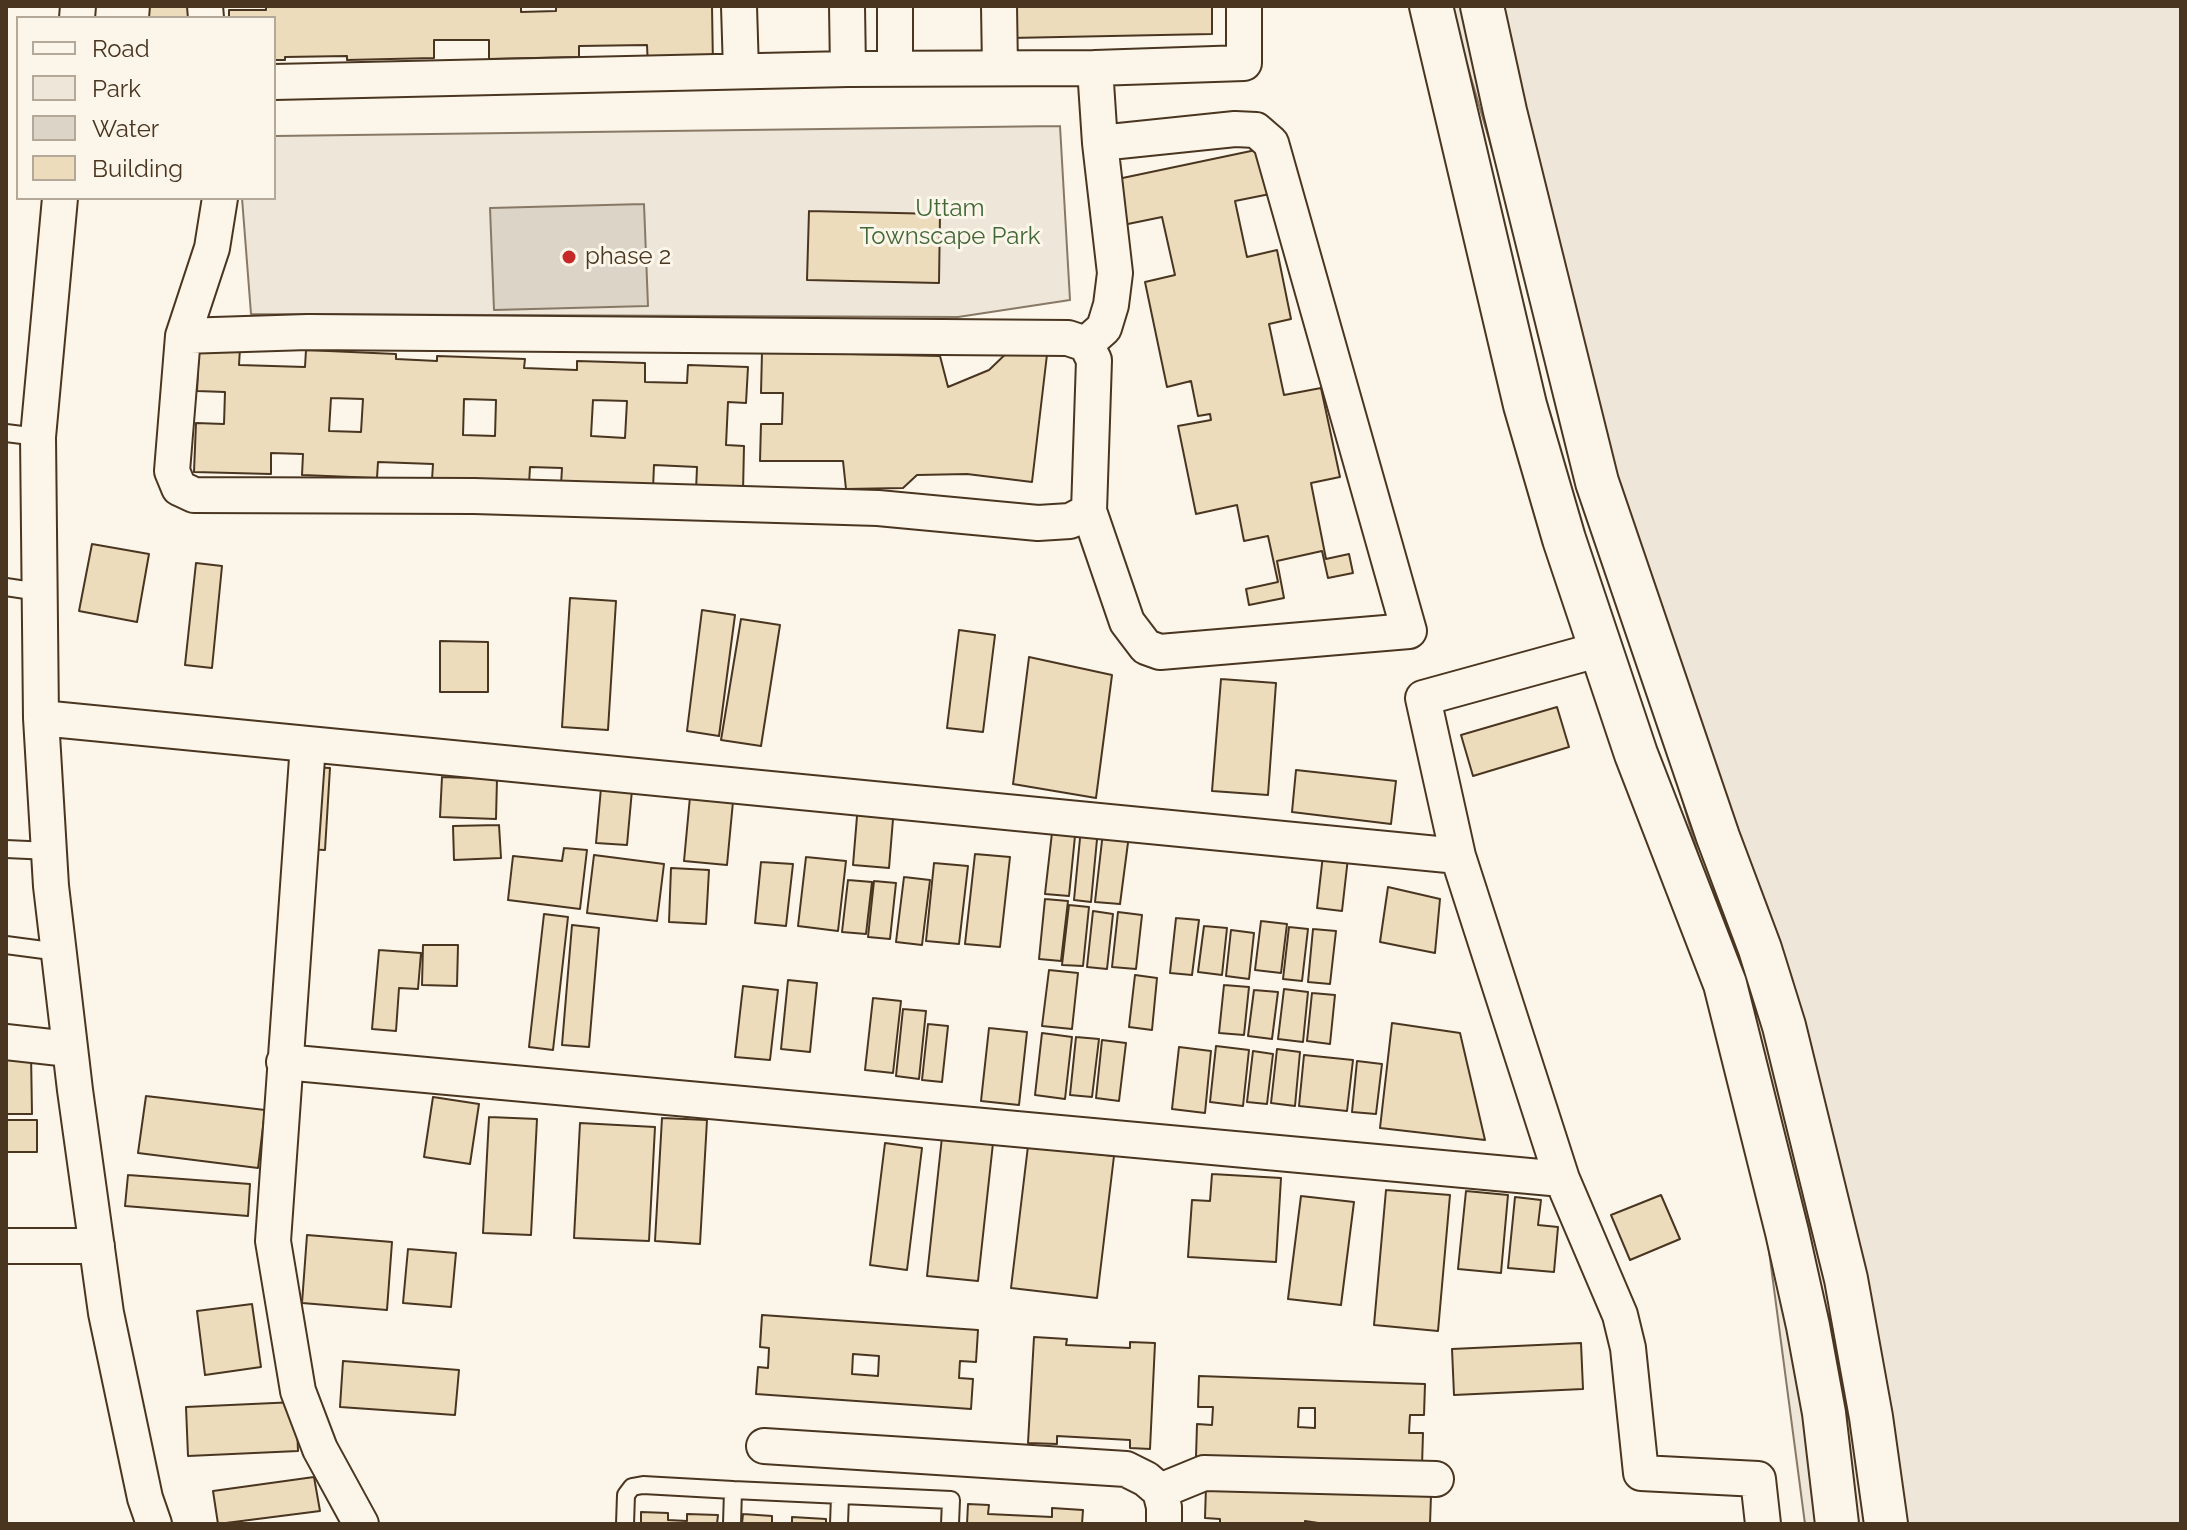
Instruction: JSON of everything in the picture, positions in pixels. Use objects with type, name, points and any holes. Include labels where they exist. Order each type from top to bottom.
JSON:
[{"type":"street","points":[[739,6],[741,71]]},
{"type":"street","points":[[847,6],[848,69]]},
{"type":"street","points":[[895,6],[895,69]]},
{"type":"street","points":[[999,6],[1000,68]]},
{"type":"street","points":[[276,82],[1244,63],[1244,6]]},
{"type":"street","points":[[1431,6],[1525,405],[1564,539],[1636,754],[1725,984],[1808,1326],[1824,1413],[1837,1524]]},
{"type":"street","points":[[1482,6],[1597,482],[1784,1026],[1846,1279],[1871,1417],[1886,1524]]},
{"type":"street","points":[[1086,344],[1104,328],[1115,273],[1095,68]]},
{"type":"street","points":[[183,336],[308,332],[1068,338],[1086,344],[1094,360],[1089,511],[1127,622],[1136,638],[1146,647],[1160,652],[1409,631],[1271,143],[1256,130],[1235,129],[1100,143]]},
{"type":"street","points":[[60,200],[22,435],[22,589],[41,718],[69,1049],[106,1313],[145,1498],[154,1524]]},
{"type":"street","points":[[220,200],[212,248],[183,336],[172,471],[179,488],[194,495],[474,496],[878,508],[1038,523],[1070,521],[1089,511]]},
{"type":"street","points":[[1601,649],[1423,698],[1458,856],[1562,1179],[1620,1315],[1628,1348],[1641,1473],[1758,1479],[1763,1524]]},
{"type":"street","points":[[41,718],[1458,856]]},
{"type":"street","points":[[308,744],[273,1241],[298,1391],[320,1449],[361,1524]]},
{"type":"street","points":[[6,1042],[69,1049]]},
{"type":"street","points":[[284,1062],[1562,1179]]},
{"type":"street","points":[[6,1246],[97,1246]]},
{"type":"street","points":[[764,1446],[1126,1469],[1146,1479],[1162,1508],[1204,1473],[1436,1479]]},
{"type":"lane","points":[[6,849],[50,851]]},
{"type":"lane","points":[[6,945],[59,952]]},
{"type":"lane","points":[[625,1524],[626,1495],[632,1487],[643,1485],[951,1500],[950,1524]]},
{"type":"lane","points":[[732,1524],[733,1490]]},
{"type":"lane","points":[[839,1524],[840,1496]]},
{"type":"green space","points":[[1450,6],[2181,6],[2181,1524],[1805,1524],[1732,970]]},
{"type":"green space","name":"Uttam Townscape Park","points":[[1060,126],[1070,300],[958,317],[251,314],[242,200],[276,200],[276,136]]},
{"type":"water","name":"phase 2","points":[[644,204],[648,306],[494,310],[490,208]]},
{"type":"building","points":[[150,6],[195,6],[194,16],[149,16]]},
{"type":"building","points":[[266,6],[521,6],[521,12],[556,11],[556,6],[712,6],[713,67],[648,67],[647,45],[579,46],[579,57],[489,59],[489,40],[434,40],[434,58],[347,60],[347,56],[285,57],[285,60],[276,60],[276,16],[229,16],[229,10],[266,10]]},
{"type":"building","points":[[1009,6],[1212,6],[1212,34],[1010,38]]},
{"type":"building","points":[[1270,147],[1280,192],[1235,201],[1247,257],[1277,250],[1291,319],[1269,324],[1284,395],[1321,388],[1340,477],[1311,483],[1326,559],[1349,554],[1353,573],[1328,578],[1322,551],[1277,561],[1284,598],[1249,605],[1246,589],[1278,582],[1268,536],[1244,541],[1237,505],[1196,514],[1178,426],[1211,420],[1210,414],[1198,416],[1191,381],[1167,387],[1145,282],[1175,275],[1162,217],[1123,225],[1113,180]]},
{"type":"building","points":[[809,211],[940,214],[939,283],[807,280]]},
{"type":"building","points":[[199,346],[240,348],[239,365],[305,367],[306,350],[396,354],[396,359],[437,361],[437,356],[525,359],[524,368],[577,370],[577,361],[645,363],[645,382],[687,383],[688,365],[748,367],[746,403],[728,402],[726,445],[744,446],[743,492],[696,491],[697,467],[654,465],[653,489],[561,485],[562,468],[530,467],[529,484],[432,480],[433,464],[378,462],[377,478],[302,475],[303,454],[271,453],[271,474],[194,472],[196,423],[224,424],[225,392],[197,391]],"holes":[[[331,398],[363,399],[361,432],[329,431]],[[464,399],[496,400],[495,436],[463,435]],[[593,400],[627,401],[625,438],[591,436]]]},
{"type":"building","points":[[1014,346],[1048,346],[1032,482],[967,474],[917,475],[903,488],[846,489],[843,461],[760,461],[761,424],[782,424],[783,393],[761,393],[762,352],[940,356],[948,387],[989,370]]},
{"type":"building","points":[[92,544],[149,554],[137,622],[79,611]]},
{"type":"building","points":[[196,563],[222,566],[212,668],[185,665]]},
{"type":"building","points":[[570,598],[616,601],[608,730],[562,727]]},
{"type":"building","points":[[702,610],[735,615],[719,736],[687,731]]},
{"type":"building","points":[[741,619],[780,625],[761,746],[721,740]]},
{"type":"building","points":[[959,630],[995,635],[983,732],[947,728]]},
{"type":"building","points":[[440,641],[488,642],[488,692],[440,692]]},
{"type":"building","points":[[1029,657],[1112,675],[1096,798],[1013,784]]},
{"type":"building","points":[[1221,679],[1276,683],[1268,795],[1212,791]]},
{"type":"building","points":[[1557,707],[1569,747],[1473,776],[1461,735]]},
{"type":"building","points":[[308,767],[330,768],[325,850],[303,849]]},
{"type":"building","points":[[1296,770],[1396,781],[1391,824],[1292,812]]},
{"type":"building","points":[[442,777],[497,779],[496,819],[440,817]]},
{"type":"building","points":[[691,786],[734,791],[727,865],[684,861]]},
{"type":"building","points":[[601,788],[632,790],[627,845],[596,843]]},
{"type":"building","points":[[858,804],[894,807],[889,868],[853,865]]},
{"type":"building","points":[[1053,824],[1076,826],[1069,896],[1045,894]]},
{"type":"building","points":[[499,825],[501,858],[454,860],[453,826]]},
{"type":"building","points":[[1081,828],[1098,829],[1091,902],[1074,900]]},
{"type":"building","points":[[1103,832],[1129,835],[1120,904],[1095,902]]},
{"type":"building","points":[[1324,846],[1349,849],[1342,911],[1317,908]]},
{"type":"building","points":[[564,848],[587,850],[580,909],[508,900],[513,856],[562,861]]},
{"type":"building","points":[[975,854],[1010,857],[1000,947],[965,944]]},
{"type":"building","points":[[594,855],[664,864],[657,921],[587,913]]},
{"type":"building","points":[[806,857],[846,861],[838,931],[798,926]]},
{"type":"building","points":[[761,862],[793,864],[786,926],[755,923]]},
{"type":"building","points":[[934,863],[968,866],[959,944],[926,941]]},
{"type":"building","points":[[671,868],[709,870],[706,924],[669,922]]},
{"type":"building","points":[[904,877],[930,880],[922,945],[896,942]]},
{"type":"building","points":[[848,880],[872,882],[866,934],[842,932]]},
{"type":"building","points":[[874,881],[896,883],[890,939],[868,937]]},
{"type":"building","points":[[1388,887],[1440,899],[1435,953],[1380,942]]},
{"type":"building","points":[[1045,899],[1068,901],[1061,961],[1039,959]]},
{"type":"building","points":[[1069,905],[1089,907],[1083,966],[1062,965]]},
{"type":"building","points":[[1093,911],[1113,914],[1107,969],[1087,967]]},
{"type":"building","points":[[1118,912],[1142,915],[1136,969],[1112,967]]},
{"type":"building","points":[[544,914],[568,917],[553,1050],[529,1047]]},
{"type":"building","points":[[1176,918],[1199,920],[1192,975],[1170,973]]},
{"type":"building","points":[[1261,921],[1287,924],[1281,973],[1255,970]]},
{"type":"building","points":[[572,925],[599,928],[589,1047],[562,1045]]},
{"type":"building","points":[[1204,926],[1227,928],[1222,975],[1198,972]]},
{"type":"building","points":[[1289,927],[1308,929],[1302,981],[1283,979]]},
{"type":"building","points":[[1313,929],[1336,931],[1330,984],[1308,982]]},
{"type":"building","points":[[1231,930],[1254,933],[1249,979],[1226,976]]},
{"type":"building","points":[[423,945],[458,945],[457,986],[422,985]]},
{"type":"building","points":[[379,950],[421,953],[418,989],[399,988],[396,1031],[372,1029]]},
{"type":"building","points":[[1049,970],[1078,973],[1072,1029],[1042,1026]]},
{"type":"building","points":[[1135,975],[1157,978],[1152,1030],[1129,1027]]},
{"type":"building","points":[[788,980],[817,983],[810,1052],[781,1049]]},
{"type":"building","points":[[1224,985],[1249,987],[1244,1035],[1219,1033]]},
{"type":"building","points":[[743,986],[778,990],[770,1060],[735,1057]]},
{"type":"building","points":[[1284,989],[1308,992],[1303,1042],[1278,1039]]},
{"type":"building","points":[[1254,990],[1278,992],[1272,1039],[1248,1036]]},
{"type":"building","points":[[1312,993],[1335,995],[1330,1044],[1307,1041]]},
{"type":"building","points":[[873,998],[901,1001],[893,1073],[865,1070]]},
{"type":"building","points":[[903,1009],[926,1011],[919,1079],[896,1076]]},
{"type":"building","points":[[1392,1023],[1460,1033],[1485,1140],[1380,1128]]},
{"type":"building","points":[[928,1024],[948,1026],[942,1082],[922,1080]]},
{"type":"building","points":[[989,1028],[1027,1032],[1019,1105],[981,1101]]},
{"type":"building","points":[[1042,1033],[1072,1037],[1065,1099],[1035,1095]]},
{"type":"building","points":[[1076,1037],[1099,1039],[1092,1097],[1070,1095]]},
{"type":"building","points":[[1102,1040],[1126,1043],[1119,1101],[1096,1098]]},
{"type":"building","points":[[1216,1046],[1249,1050],[1243,1106],[1210,1102]]},
{"type":"building","points":[[1179,1047],[1211,1051],[1205,1113],[1172,1109]]},
{"type":"building","points":[[1277,1049],[1300,1052],[1295,1106],[1271,1103]]},
{"type":"building","points":[[1253,1051],[1273,1054],[1267,1104],[1247,1102]]},
{"type":"building","points":[[6,1053],[31,1053],[32,1114],[6,1114]]},
{"type":"building","points":[[1304,1055],[1353,1060],[1347,1111],[1299,1106]]},
{"type":"building","points":[[1357,1061],[1382,1064],[1376,1114],[1352,1112]]},
{"type":"building","points":[[146,1096],[265,1110],[258,1168],[138,1153]]},
{"type":"building","points":[[433,1097],[479,1104],[470,1164],[424,1157]]},
{"type":"building","points":[[489,1117],[537,1119],[531,1235],[483,1233]]},
{"type":"building","points":[[662,1118],[707,1120],[700,1244],[655,1241]]},
{"type":"building","points":[[6,1120],[37,1120],[37,1152],[6,1152]]},
{"type":"building","points":[[580,1123],[655,1127],[649,1241],[574,1238]]},
{"type":"building","points":[[942,1137],[993,1143],[978,1281],[927,1276]]},
{"type":"building","points":[[885,1143],[922,1148],[907,1270],[870,1265]]},
{"type":"building","points":[[1028,1146],[1114,1156],[1097,1298],[1011,1288]]},
{"type":"building","points":[[1212,1174],[1281,1178],[1276,1262],[1188,1257],[1192,1200],[1210,1201]]},
{"type":"building","points":[[128,1175],[250,1184],[248,1216],[125,1206]]},
{"type":"building","points":[[1386,1190],[1450,1195],[1438,1331],[1374,1325]]},
{"type":"building","points":[[1466,1191],[1508,1195],[1501,1273],[1458,1269]]},
{"type":"building","points":[[1661,1195],[1680,1239],[1630,1260],[1611,1215]]},
{"type":"building","points":[[1301,1196],[1354,1202],[1341,1305],[1288,1299]]},
{"type":"building","points":[[1515,1197],[1541,1200],[1538,1225],[1558,1227],[1554,1272],[1508,1268]]},
{"type":"building","points":[[307,1235],[392,1242],[387,1310],[302,1303]]},
{"type":"building","points":[[408,1249],[456,1253],[451,1307],[403,1303]]},
{"type":"building","points":[[252,1304],[261,1367],[205,1375],[197,1311]]},
{"type":"building","points":[[762,1315],[978,1330],[976,1362],[960,1361],[959,1378],[973,1379],[971,1409],[756,1394],[758,1367],[768,1368],[769,1348],[760,1347]],"holes":[[[853,1354],[879,1356],[878,1376],[852,1374]]]},
{"type":"building","points":[[1034,1337],[1067,1339],[1066,1345],[1130,1348],[1130,1342],[1155,1343],[1150,1449],[1130,1448],[1130,1440],[1057,1436],[1057,1444],[1028,1443]]},
{"type":"building","points":[[1581,1343],[1583,1389],[1454,1395],[1452,1349]]},
{"type":"building","points":[[343,1361],[459,1370],[455,1415],[340,1407]]},
{"type":"building","points":[[1199,1376],[1425,1384],[1424,1415],[1410,1415],[1409,1433],[1423,1433],[1422,1466],[1196,1457],[1197,1424],[1212,1425],[1213,1407],[1198,1407]],"holes":[[[1299,1408],[1315,1408],[1315,1428],[1298,1427]]]},
{"type":"building","points":[[296,1402],[298,1451],[188,1456],[186,1407]]},
{"type":"building","points":[[314,1477],[320,1511],[218,1524],[213,1491]]},
{"type":"building","points":[[1206,1486],[1431,1495],[1430,1524],[1325,1524],[1305,1521],[1305,1524],[1220,1524],[1220,1519],[1205,1518]]},
{"type":"building","points":[[968,1504],[989,1505],[988,1514],[1052,1517],[1052,1508],[1083,1510],[1082,1524],[967,1524]]},
{"type":"building","points":[[641,1512],[668,1513],[668,1520],[687,1521],[687,1514],[718,1515],[717,1524],[641,1524]]},
{"type":"building","points":[[743,1514],[772,1516],[772,1524],[742,1524]]},
{"type":"building","points":[[792,1517],[826,1519],[826,1524],[792,1524]]},
{"type":"place","name":"phase 2","points":[[569,257]]}]
